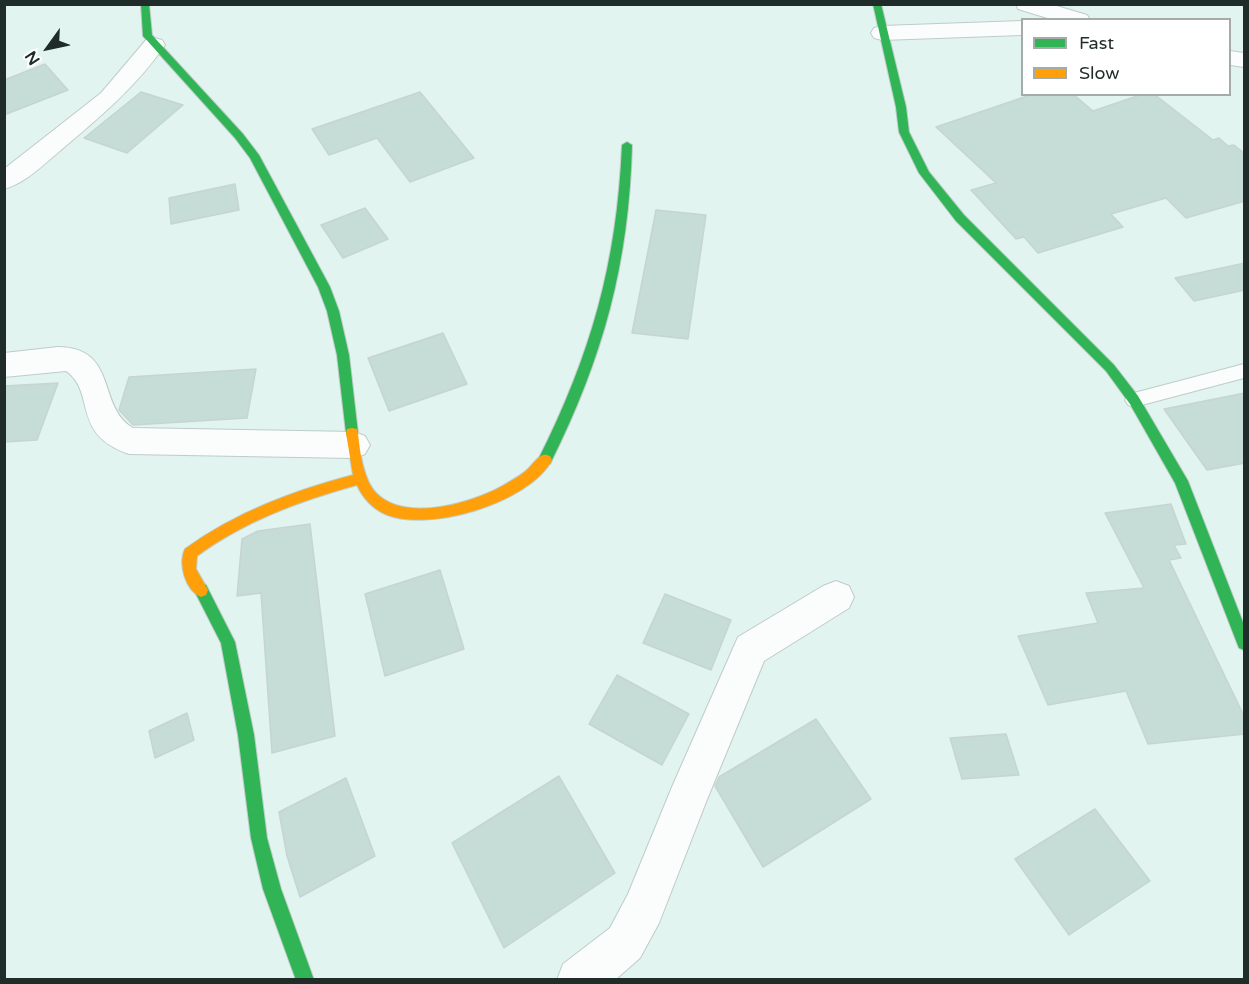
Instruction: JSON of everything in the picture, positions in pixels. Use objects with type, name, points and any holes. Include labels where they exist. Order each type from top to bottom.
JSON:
[{"type":"street","points":[[145,4],[148,36],[246,145],[274,188],[326,292],[333,310],[347,379],[354,445],[362,478],[373,500],[393,512],[421,515],[449,512],[499,495],[527,477],[543,463],[585,369],[601,321],[624,222],[629,176],[627,145]]},
{"type":"street","points":[[877,4],[882,33],[896,84],[904,132],[934,188],[960,218],[1110,368],[1134,400],[1181,481],[1245,643]]},
{"type":"street","points":[[1026,4],[1072,18]]},
{"type":"street","points":[[882,33],[1021,28]]},
{"type":"street","points":[[4,181],[28,165],[109,98],[154,45]]},
{"type":"street","points":[[4,366],[64,359],[79,363],[89,374],[106,422],[115,433],[129,441],[354,445]]},
{"type":"street","points":[[305,980],[272,889],[259,838],[246,735],[228,642],[211,605],[189,570],[190,553],[202,542],[254,516],[303,496],[362,478]]},
{"type":"street","points":[[579,980],[625,943],[644,908],[751,649],[836,597]]},
{"type":"lane","points":[[1134,400],[1245,371]]},
{"type":"building","points":[[45,64],[68,90],[4,115],[4,80]]},
{"type":"building","points":[[141,92],[183,105],[127,153],[84,138]]},
{"type":"building","points":[[420,92],[474,158],[410,182],[377,138],[329,155],[312,129]]},
{"type":"building","points":[[1027,96],[1075,96],[1093,111],[1137,96],[1157,96],[1213,140],[1219,138],[1228,146],[1234,145],[1245,154],[1245,201],[1186,218],[1166,198],[1111,214],[1123,227],[1038,253],[1024,237],[1016,239],[971,190],[996,183],[936,127]]},
{"type":"building","points":[[235,184],[239,210],[171,224],[169,198]]},
{"type":"building","points":[[365,208],[388,239],[343,258],[321,225]]},
{"type":"building","points":[[656,210],[706,215],[688,339],[632,333]]},
{"type":"building","points":[[1245,263],[1245,290],[1194,301],[1175,278]]},
{"type":"building","points":[[443,333],[467,384],[389,411],[368,358]]},
{"type":"building","points":[[256,369],[247,418],[133,425],[119,410],[129,377]]},
{"type":"building","points":[[58,383],[37,440],[4,442],[4,386]]},
{"type":"building","points":[[1245,393],[1245,463],[1207,470],[1164,409]]},
{"type":"building","points":[[1171,504],[1186,544],[1174,545],[1181,558],[1169,560],[1245,718],[1245,734],[1148,744],[1126,691],[1048,705],[1018,636],[1098,623],[1086,593],[1144,588],[1105,513]]},
{"type":"building","points":[[310,524],[335,736],[272,753],[261,593],[237,596],[242,539],[258,531]]},
{"type":"building","points":[[440,570],[464,649],[385,676],[365,594]]},
{"type":"building","points":[[665,594],[731,620],[711,670],[643,643]]},
{"type":"building","points":[[617,675],[689,714],[662,765],[589,724]]},
{"type":"building","points":[[187,713],[194,740],[155,758],[149,731]]},
{"type":"building","points":[[816,719],[871,799],[763,867],[715,786],[719,777]]},
{"type":"building","points":[[1006,734],[1019,775],[962,779],[950,738]]},
{"type":"building","points":[[559,776],[615,873],[504,948],[452,843]]},
{"type":"building","points":[[346,778],[375,856],[300,897],[287,856],[279,812]]},
{"type":"building","points":[[1095,809],[1150,881],[1069,935],[1015,859]]},
{"type":"traffic: fast","points":[[145,4],[148,36],[239,136],[255,157],[324,287],[333,311],[343,355],[352,433]]},
{"type":"traffic: fast","points":[[877,4],[901,107],[904,132],[924,173],[960,218],[1110,368],[1134,400],[1181,481],[1244,643]]},
{"type":"traffic: fast","points":[[545,460],[580,385],[606,307],[622,227],[627,145]]},
{"type":"traffic: fast","points":[[201,590],[228,642],[246,735],[259,838],[272,889],[305,980]]},
{"type":"traffic: slow","points":[[352,433],[357,467],[363,484],[372,498],[388,509],[410,514],[435,514],[488,499],[512,488],[545,460]]},
{"type":"traffic: slow","points":[[201,590],[189,570],[190,553],[209,539],[250,516],[294,498],[362,478]]}]
